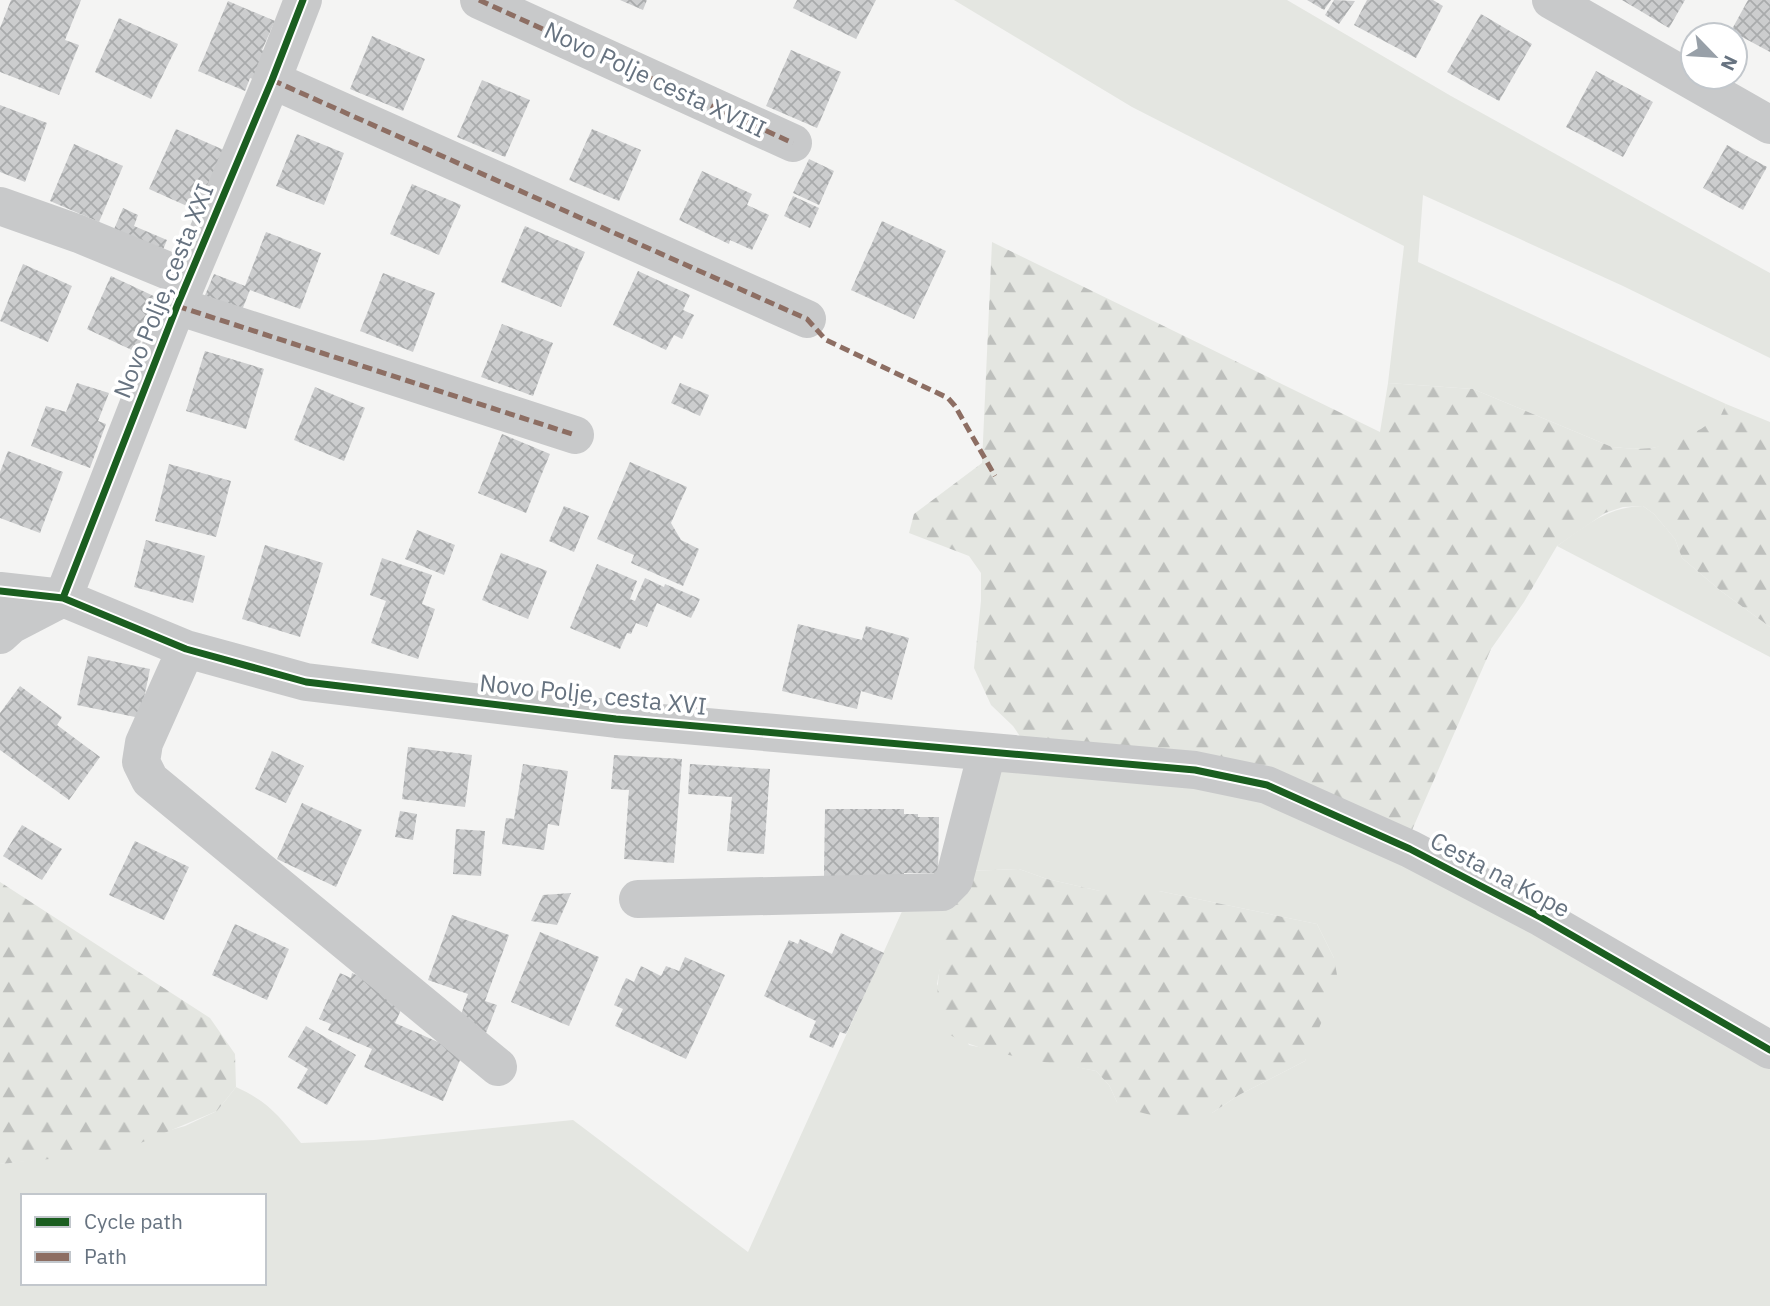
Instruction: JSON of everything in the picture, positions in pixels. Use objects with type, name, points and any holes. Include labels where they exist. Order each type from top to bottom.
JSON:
[{"type":"street","name":"Novo Polje, cesta XXI","points":[[63,598],[183,293],[303,0]]},
{"type":"street","name":"Novo Polje cesta XVIII","points":[[479,0],[793,143]]},
{"type":"street","points":[[1551,0],[1770,125]]},
{"type":"street","points":[[272,80],[807,318]]},
{"type":"street","points":[[0,206],[79,234],[183,293],[575,435]]},
{"type":"street","name":"Novo Polje, cesta XVI","points":[[0,590],[63,598],[186,649],[306,682],[616,719],[1195,770]]},
{"type":"street","points":[[0,635],[11,625],[63,598]]},
{"type":"street","points":[[186,649],[144,743],[141,762],[150,780],[498,1067]]},
{"type":"street","points":[[638,898],[942,892],[954,880],[987,752]]},
{"type":"street","name":"Cesta na Kope","points":[[1195,770],[1266,785],[1410,849],[1542,918],[1770,1050]]},
{"type":"green space","points":[[954,0],[1287,0],[1451,96],[1770,273],[1770,358],[1623,286],[1423,195],[1418,262],[1726,404],[1717,419],[1690,436],[1659,447],[1632,449],[1612,447],[1473,389],[1388,383],[1404,246],[1132,107]]},
{"type":"green space","points":[[992,242],[1380,432],[1388,383],[1473,389],[1612,447],[1653,448],[1675,441],[1701,429],[1721,415],[1726,404],[1770,422],[1770,627],[1682,558],[1675,539],[1654,514],[1643,506],[1623,507],[1605,513],[1557,546],[1524,602],[1491,649],[1409,837],[1026,745],[1013,726],[991,705],[974,668],[981,573],[969,556],[909,533],[914,514],[982,463]]},
{"type":"green space","points":[[1643,506],[1654,514],[1675,539],[1682,558],[1770,627],[1770,657],[1557,546],[1607,514]]},
{"type":"green space","points":[[1008,762],[1251,791],[1336,825],[1770,1060],[1770,1306],[0,1306],[0,1164],[83,1154],[185,1126],[217,1111],[236,1087],[273,1110],[301,1143],[374,1140],[573,1120],[748,1252],[904,907],[952,906],[937,984],[969,1045],[1096,1071],[1109,1085],[1117,1102],[1212,1113],[1239,1095],[1305,1061],[1334,958],[1317,924],[1159,891],[1100,891],[1047,879],[1019,869],[967,871],[992,774]]},
{"type":"green space","points":[[1019,869],[1047,879],[1100,891],[1159,891],[1317,924],[1334,958],[1337,975],[1331,1000],[1305,1061],[1239,1095],[1212,1113],[1190,1121],[1175,1121],[1135,1111],[1117,1102],[1109,1085],[1096,1071],[995,1052],[946,1032],[938,1009],[939,972],[945,933],[957,893],[967,871]]},
{"type":"green space","points":[[0,882],[210,1018],[235,1054],[236,1087],[217,1111],[119,1152],[0,1164]]},
{"type":"building","points":[[11,0],[81,0],[65,40],[79,45],[59,95],[0,72],[0,28]]},
{"type":"building","points":[[620,0],[647,0],[643,10]]},
{"type":"building","points":[[797,0],[876,0],[856,39],[793,8]]},
{"type":"building","points":[[1307,0],[1331,0],[1324,10]]},
{"type":"building","points":[[1334,0],[1355,1],[1339,24],[1325,15]]},
{"type":"building","points":[[1367,0],[1433,0],[1443,6],[1416,58],[1354,25]]},
{"type":"building","points":[[1622,0],[1685,0],[1669,28]]},
{"type":"building","points":[[1748,0],[1770,0],[1770,52],[1749,41],[1749,21],[1736,21]]},
{"type":"building","points":[[228,1],[275,21],[262,50],[270,53],[258,81],[250,78],[245,91],[198,71]]},
{"type":"building","points":[[1481,14],[1532,44],[1499,101],[1447,72]]},
{"type":"building","points":[[119,18],[178,44],[151,99],[95,72]]},
{"type":"building","points":[[372,36],[425,59],[403,111],[350,89]]},
{"type":"building","points":[[791,50],[841,72],[817,128],[766,106]]},
{"type":"building","points":[[1596,71],[1653,102],[1623,157],[1566,127]]},
{"type":"building","points":[[482,80],[530,100],[505,157],[457,137]]},
{"type":"building","points":[[0,105],[47,123],[25,182],[0,172]]},
{"type":"building","points":[[176,129],[224,150],[198,211],[149,189]]},
{"type":"building","points":[[592,129],[641,150],[619,201],[569,180]]},
{"type":"building","points":[[297,134],[344,153],[324,205],[276,186]]},
{"type":"building","points":[[74,144],[123,166],[99,222],[50,201]]},
{"type":"building","points":[[1727,145],[1767,167],[1743,210],[1703,188]]},
{"type":"building","points":[[809,159],[834,171],[819,205],[793,193]]},
{"type":"building","points":[[702,171],[752,194],[747,205],[769,215],[752,250],[730,240],[729,244],[679,220]]},
{"type":"building","points":[[412,184],[461,205],[439,255],[390,234]]},
{"type":"building","points":[[793,196],[819,208],[810,228],[784,216]]},
{"type":"building","points":[[123,208],[138,215],[134,226],[167,240],[158,262],[109,241]]},
{"type":"building","points":[[882,221],[946,251],[914,319],[851,290]]},
{"type":"building","points":[[525,226],[585,252],[561,307],[501,282]]},
{"type":"building","points":[[266,232],[321,253],[300,309],[250,290],[240,315],[203,300],[214,274],[245,286]]},
{"type":"building","points":[[23,264],[72,286],[48,342],[0,321]]},
{"type":"building","points":[[638,271],[690,295],[683,310],[694,315],[682,339],[674,335],[666,350],[613,325]]},
{"type":"building","points":[[383,273],[435,293],[413,352],[360,331]]},
{"type":"building","points":[[111,276],[160,299],[136,352],[87,329]]},
{"type":"building","points":[[502,324],[553,343],[533,396],[481,377]]},
{"type":"building","points":[[205,351],[264,369],[246,429],[186,411]]},
{"type":"building","points":[[77,383],[109,393],[98,421],[106,424],[90,468],[31,446],[46,406],[66,412]]},
{"type":"building","points":[[680,383],[709,395],[700,416],[671,403]]},
{"type":"building","points":[[315,387],[365,408],[344,461],[294,440]]},
{"type":"building","points":[[502,434],[550,454],[526,513],[478,493]]},
{"type":"building","points":[[8,451],[63,472],[40,533],[0,518],[0,472]]},
{"type":"building","points":[[630,462],[687,487],[671,523],[681,540],[699,549],[683,586],[631,563],[634,555],[597,539]]},
{"type":"building","points":[[169,464],[231,481],[216,537],[155,521]]},
{"type":"building","points":[[564,506],[589,516],[574,552],[549,541]]},
{"type":"building","points":[[417,530],[455,545],[444,575],[405,559]]},
{"type":"building","points":[[146,540],[205,556],[193,603],[134,587]]},
{"type":"building","points":[[265,545],[323,563],[300,637],[242,619]]},
{"type":"building","points":[[501,553],[547,571],[528,619],[482,600]]},
{"type":"building","points":[[382,558],[432,575],[422,604],[435,609],[418,659],[371,643],[386,601],[370,595]]},
{"type":"building","points":[[597,564],[637,581],[630,599],[635,601],[645,578],[700,599],[691,618],[657,603],[647,627],[636,623],[631,634],[627,633],[620,649],[570,628]]},
{"type":"building","points":[[798,624],[862,640],[866,626],[909,638],[892,700],[861,691],[857,709],[782,691]]},
{"type":"building","points":[[88,656],[150,669],[140,718],[77,705]]},
{"type":"building","points":[[20,686],[62,717],[57,725],[100,757],[69,800],[0,750],[0,713]]},
{"type":"building","points":[[408,747],[472,755],[465,807],[402,799]]},
{"type":"building","points":[[272,751],[304,766],[286,803],[255,789]]},
{"type":"building","points":[[614,755],[682,759],[674,863],[624,859],[629,790],[611,789]]},
{"type":"building","points":[[523,764],[568,771],[559,826],[548,824],[544,850],[502,844],[506,818],[514,819]]},
{"type":"building","points":[[690,764],[770,769],[764,854],[727,851],[732,797],[688,794]]},
{"type":"building","points":[[302,803],[362,830],[336,887],[277,859]]},
{"type":"building","points":[[825,809],[904,809],[904,814],[939,817],[938,873],[904,873],[904,877],[824,876]]},
{"type":"building","points":[[400,811],[417,814],[413,840],[395,837]]},
{"type":"building","points":[[22,825],[62,849],[42,880],[3,856]]},
{"type":"building","points":[[456,829],[485,831],[481,876],[453,874]]},
{"type":"building","points":[[135,841],[189,867],[164,920],[109,895]]},
{"type":"building","points":[[571,893],[557,925],[531,921],[543,895]]},
{"type":"building","points":[[452,915],[509,935],[485,1001],[497,1005],[486,1033],[458,1023],[468,994],[428,980]]},
{"type":"building","points":[[235,924],[289,949],[267,1000],[212,975]]},
{"type":"building","points":[[540,932],[599,957],[569,1026],[511,1002]]},
{"type":"building","points":[[841,933],[884,953],[846,1034],[840,1032],[833,1048],[809,1037],[816,1021],[764,996],[789,940],[798,944],[800,939],[832,954]]},
{"type":"building","points":[[685,957],[725,975],[686,1059],[615,1026],[623,1009],[614,1005],[626,978],[634,982],[641,966],[661,976],[666,966],[679,971]]},
{"type":"building","points":[[340,973],[351,978],[352,973],[407,997],[395,1023],[463,1053],[443,1101],[364,1067],[372,1049],[328,1030],[331,1024],[319,1019]]},
{"type":"building","points":[[306,1026],[356,1055],[327,1105],[297,1088],[308,1069],[288,1057]]},
{"type":"marked path","points":[[479,0],[793,143]]},
{"type":"marked path","points":[[272,80],[807,319],[826,340],[948,398],[995,476]]},
{"type":"marked path","points":[[177,306],[575,435]]},
{"type":"cycle path","points":[[63,598],[177,306],[303,0]]},
{"type":"cycle path","points":[[0,591],[63,598],[186,649],[306,682],[616,719],[1195,770],[1267,785],[1410,849],[1542,918],[1770,1050]]}]
